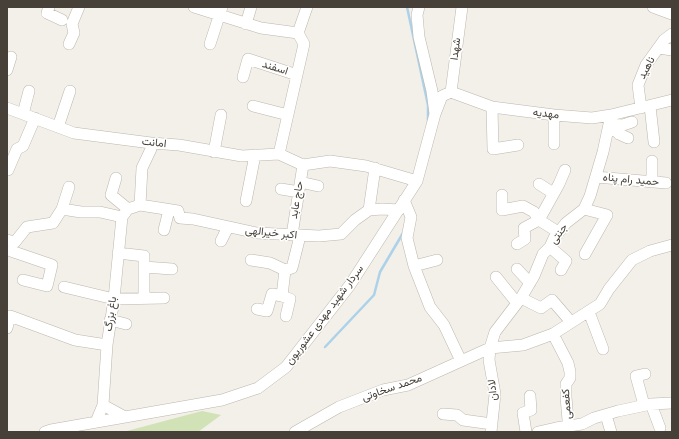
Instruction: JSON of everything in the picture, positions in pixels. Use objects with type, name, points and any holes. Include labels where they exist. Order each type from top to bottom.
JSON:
[{"type":"street","points":[[49,7],[47,14],[62,20]]},
{"type":"street","points":[[69,44],[74,33],[72,24],[79,7]]},
{"type":"street","points":[[194,7],[220,11],[246,24],[261,28],[298,33]]},
{"type":"street","points":[[246,24],[251,7]]},
{"type":"street","points":[[279,154],[304,44],[298,33],[307,7]]},
{"type":"street","name":"سردار شهید مهدی عشوریون","points":[[45,432],[222,400],[258,388],[286,367],[350,285],[417,181],[435,114],[432,91],[419,37],[417,15],[419,7]]},
{"type":"street","name":"شهدا","points":[[451,92],[462,7]]},
{"type":"street","points":[[653,7],[672,14]]},
{"type":"street","points":[[210,44],[220,11]]},
{"type":"street","name":"ناهید","points":[[654,142],[646,107],[638,85],[646,65],[664,40],[672,34]]},
{"type":"street","points":[[659,48],[672,50]]},
{"type":"street","points":[[7,70],[11,56]]},
{"type":"street","name":"اسفند","points":[[243,77],[248,59],[297,75]]},
{"type":"street","points":[[24,114],[29,91]]},
{"type":"street","points":[[58,127],[70,91]]},
{"type":"street","points":[[435,114],[442,96],[451,92]]},
{"type":"street","name":"مهدیه","points":[[451,92],[492,107],[554,115],[610,119],[672,100]]},
{"type":"street","points":[[253,106],[288,115]]},
{"type":"street","points":[[492,107],[493,150],[518,145]]},
{"type":"street","name":"امانت","points":[[7,108],[74,133],[179,145],[242,156],[279,154],[303,165]]},
{"type":"street","points":[[214,152],[222,115]]},
{"type":"street","points":[[554,115],[554,144]]},
{"type":"street","points":[[8,170],[17,149],[27,148],[35,118]]},
{"type":"street","points":[[610,119],[623,125],[632,122]]},
{"type":"street","points":[[610,119],[619,134],[628,138]]},
{"type":"street","name":"جنتی","points":[[490,348],[496,332],[519,301],[534,276],[543,254],[550,247],[558,232],[566,223],[584,209],[596,177],[610,119]]},
{"type":"street","points":[[62,209],[81,212],[125,213],[140,205],[142,168],[151,149],[151,143]]},
{"type":"street","points":[[246,201],[255,155]]},
{"type":"street","points":[[303,165],[330,161],[366,166],[417,181]]},
{"type":"street","points":[[652,161],[652,182]]},
{"type":"street","name":"حاج عابد","points":[[285,270],[292,268],[299,187],[303,165]]},
{"type":"street","points":[[375,168],[369,210],[401,205],[411,217],[407,238],[414,266],[430,307],[444,325],[461,361]]},
{"type":"street","points":[[517,244],[525,239],[524,228],[539,220],[565,170]]},
{"type":"street","name":"حمید رام پناه","points":[[596,177],[666,183]]},
{"type":"street","points":[[116,178],[110,194],[125,213]]},
{"type":"street","points":[[539,184],[553,193]]},
{"type":"street","points":[[281,189],[318,186]]},
{"type":"street","points":[[23,280],[46,286],[52,265],[10,248],[28,227],[53,223],[62,209],[69,187]]},
{"type":"street","points":[[502,194],[502,210],[523,206],[534,212],[539,220],[558,232]]},
{"type":"street","name":"اکبر خیرالهی","points":[[140,205],[178,211],[180,218],[194,219],[258,233],[319,236],[341,234],[355,220],[369,210]]},
{"type":"street","points":[[584,209],[607,215],[585,254]]},
{"type":"street","points":[[164,230],[169,210]]},
{"type":"street","name":"باغ بزرگ","points":[[7,328],[10,316],[75,340],[106,345],[114,299],[118,253],[125,213]]},
{"type":"street","points":[[221,241],[228,227]]},
{"type":"street","name":"محمد سخاوتی","points":[[295,432],[339,407],[383,390],[408,385],[490,348],[523,345],[553,334],[600,304],[609,289],[632,260],[650,251],[672,245]]},
{"type":"street","points":[[550,247],[566,261],[561,270]]},
{"type":"street","points":[[118,253],[144,256],[144,298]]},
{"type":"street","points":[[251,260],[270,263],[285,270],[282,296]]},
{"type":"street","points":[[414,266],[436,260]]},
{"type":"street","points":[[144,267],[172,269]]},
{"type":"street","points":[[517,269],[530,283]]},
{"type":"street","points":[[496,277],[519,301],[542,308],[552,300],[571,322]]},
{"type":"street","points":[[64,287],[114,299],[164,298]]},
{"type":"street","points":[[257,309],[267,311],[272,294],[282,296],[290,299],[286,316]]},
{"type":"street","points":[[588,312],[603,349]]},
{"type":"street","points":[[110,320],[126,324]]},
{"type":"street","name":"کفعمی","points":[[553,334],[568,363],[570,372],[570,378],[566,384],[569,430]]},
{"type":"street","points":[[96,422],[103,406],[106,345]]},
{"type":"street","name":"لادان","points":[[490,348],[488,360],[495,394],[491,428]]},
{"type":"street","points":[[645,374],[636,376],[648,405],[660,428]]},
{"type":"street","points":[[556,381],[570,378]]},
{"type":"street","points":[[526,432],[523,414],[531,410],[530,396]]},
{"type":"street","points":[[538,432],[556,428],[569,430],[618,410],[672,403]]},
{"type":"street","points":[[103,406],[125,417]]},
{"type":"street","points":[[443,414],[457,415],[463,420],[491,428]]},
{"type":"street","points":[[606,415],[611,432]]},
{"type":"green space","points":[[202,411],[221,415],[198,432],[123,432]]},
{"type":"waterway","points":[[407,7],[428,105],[428,122]]},
{"type":"waterway","points":[[325,347],[374,295],[380,272],[403,233]]}]
